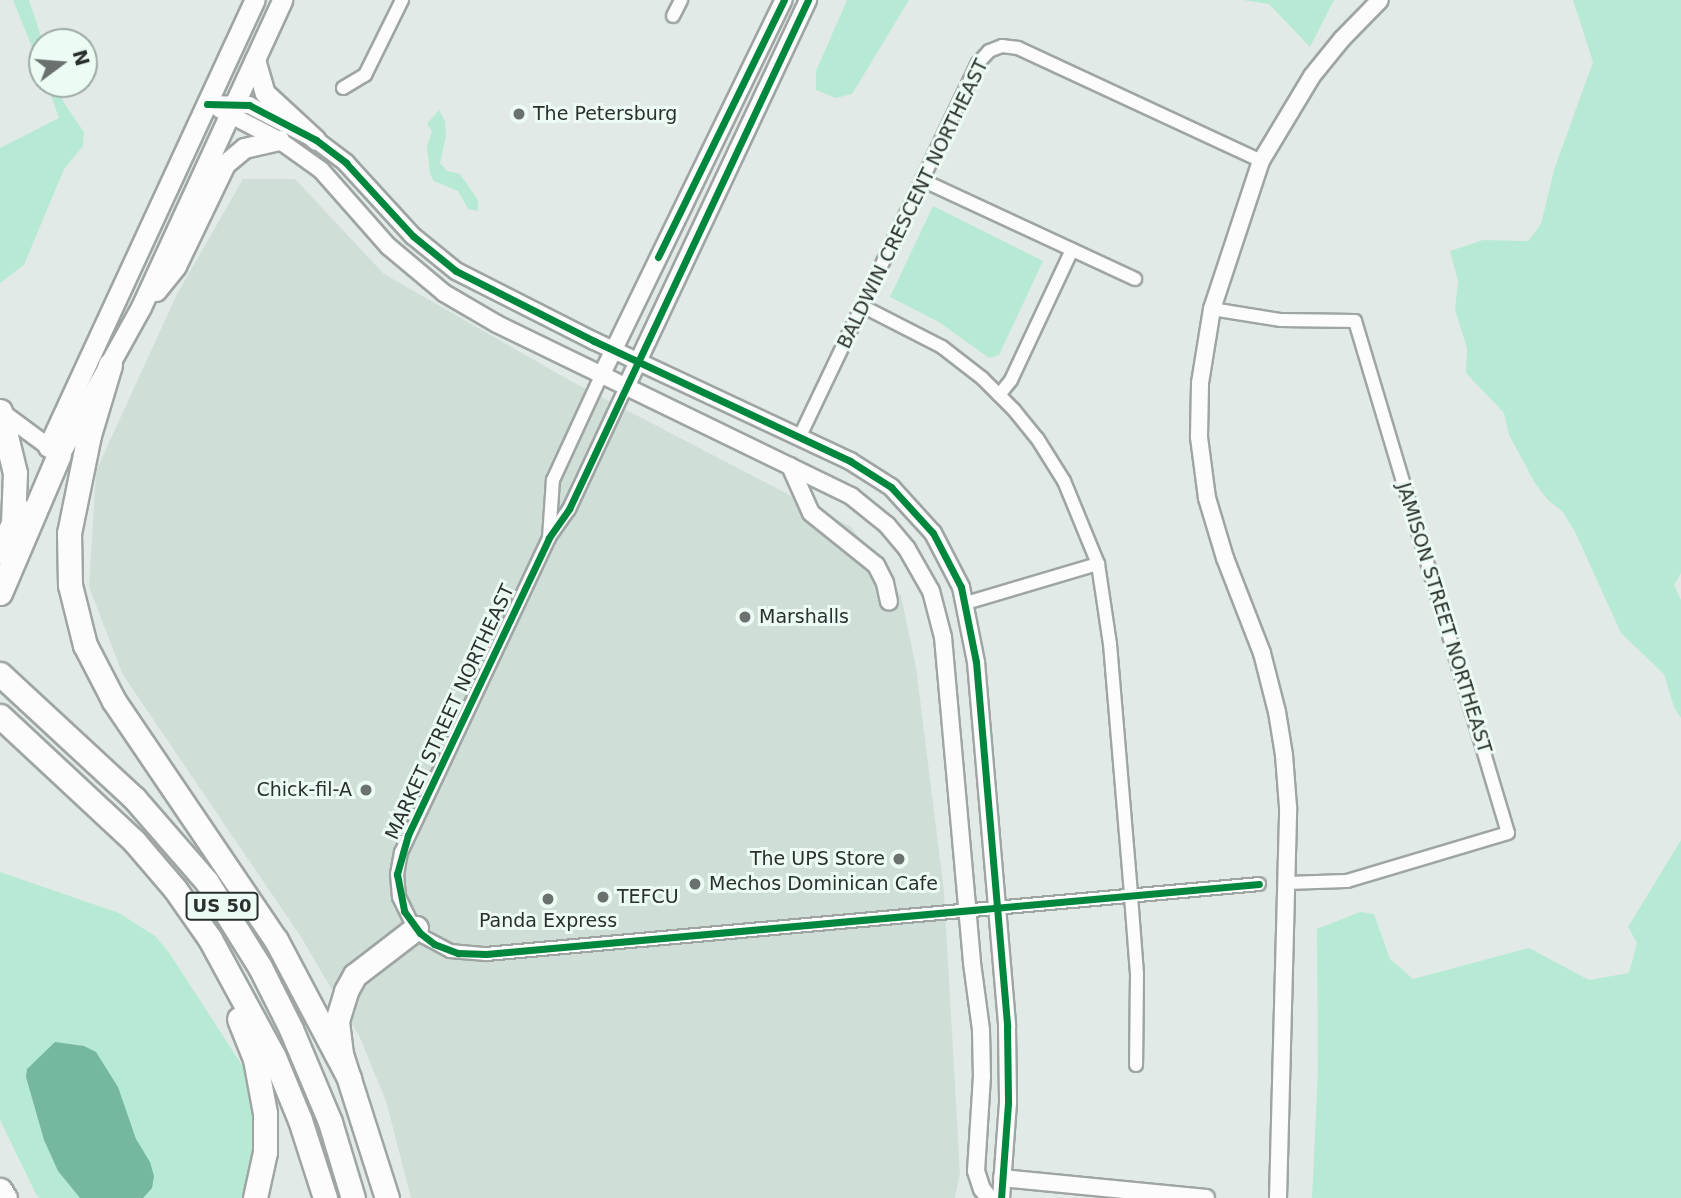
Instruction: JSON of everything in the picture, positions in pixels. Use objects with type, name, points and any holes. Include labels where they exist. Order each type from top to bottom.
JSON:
[{"type":"highway","points":[[69,533],[89,435],[110,365]]},
{"type":"highway","points":[[0,411],[15,472],[13,523]]},
{"type":"highway","points":[[0,552],[13,523],[54,451]]},
{"type":"highway","points":[[54,451],[66,472],[72,600],[85,645],[98,674],[265,922],[299,980],[349,1079]]},
{"type":"highway","points":[[0,593],[54,451]]},
{"type":"highway","name":"US 50","points":[[0,674],[134,798],[207,882],[260,967],[291,1029],[330,1122],[354,1198]]},
{"type":"highway","name":"US 50","points":[[0,716],[134,841],[192,912],[243,994],[287,1087],[325,1198]]},
{"type":"highway","points":[[134,841],[219,983],[242,1025],[256,1059],[263,1094],[266,1132],[263,1172],[255,1198]]},
{"type":"highway","points":[[387,1198],[349,1079],[337,1030],[346,991],[362,969],[416,928]]},
{"type":"highway","points":[[0,1190],[5,1198]]},
{"type":"main road","points":[[54,451],[207,104],[256,0]]},
{"type":"main road","points":[[54,451],[110,365],[141,307],[282,0]]},
{"type":"main road","points":[[255,59],[265,93],[316,140]]},
{"type":"main road","points":[[141,307],[176,266],[225,164],[244,148],[279,140]]},
{"type":"street","points":[[343,88],[365,75],[402,0]]},
{"type":"street","points":[[673,16],[681,0]]},
{"type":"street","points":[[602,374],[784,0]]},
{"type":"street","points":[[626,387],[808,0]]},
{"type":"street","points":[[1278,1198],[1288,807],[1279,722],[1262,653],[1219,543],[1202,469],[1199,383],[1212,309],[1261,161],[1312,76],[1342,39],[1380,0]]},
{"type":"street","name":"BALDWIN CRESCENT NORTHEAST","points":[[800,436],[978,63],[993,48],[1007,46],[1261,161]]},
{"type":"street","points":[[207,104],[231,110],[321,170],[388,246],[443,293],[476,313],[851,496],[877,515],[907,549],[930,590],[943,637],[982,1061],[976,1171],[982,1189],[989,1198]]},
{"type":"street","points":[[231,110],[249,105],[316,140],[346,163],[413,236],[456,271],[498,295],[800,436],[865,470],[902,497],[942,547],[966,603],[976,662],[1008,1054],[1008,1103],[1001,1198]]},
{"type":"street","points":[[702,171],[722,180]]},
{"type":"street","points":[[922,180],[1135,279]]},
{"type":"street","points":[[999,395],[1011,380],[1072,250]]},
{"type":"street","points":[[862,306],[942,347],[999,395],[1037,438],[1064,481],[1098,564],[1110,644],[1137,974],[1136,1065]]},
{"type":"street","name":"JAMISON STREET NORTHEAST","points":[[1212,309],[1281,320],[1355,321],[1508,833],[1347,881],[1286,883]]},
{"type":"street","name":"MARKET STREET NORTHEAST","points":[[549,538],[553,480],[602,374]]},
{"type":"street","name":"MARKET STREET NORTHEAST","points":[[626,387],[569,509],[549,538],[401,852],[398,890],[404,911],[428,940],[450,951],[486,954],[1259,884]]},
{"type":"street","points":[[0,411],[54,451]]},
{"type":"street","points":[[790,466],[811,513],[861,550],[876,565],[885,583],[889,602]]},
{"type":"street","points":[[966,603],[1098,564]]},
{"type":"street","points":[[1002,1178],[1206,1198]]},
{"type":"shaded area","points":[[13,0],[29,0],[38,28],[28,28],[28,37]]},
{"type":"shaded area","points":[[847,0],[909,0],[852,94],[836,98],[816,90],[816,71]]},
{"type":"shaded area","points":[[1243,0],[1334,0],[1310,47],[1269,4]]},
{"type":"shaded area","points":[[1573,0],[1681,0],[1681,573],[1674,585],[1681,600],[1681,718],[1674,707],[1664,674],[1621,633],[1576,534],[1563,512],[1547,499],[1535,483],[1509,435],[1504,413],[1466,373],[1467,348],[1455,310],[1458,281],[1450,251],[1483,240],[1528,241],[1541,224],[1554,170],[1593,62]]},
{"type":"shaded area","points":[[52,98],[62,98],[84,132],[83,146],[64,169],[24,265],[0,283],[0,148],[59,118]]},
{"type":"shaded area","points":[[439,110],[445,121],[446,136],[440,163],[447,171],[460,174],[478,200],[478,211],[468,209],[458,191],[434,181],[430,174],[427,146],[432,131],[427,124]]},
{"type":"shaded area","points":[[243,179],[295,179],[384,274],[571,381],[851,527],[901,596],[916,667],[944,891],[960,1173],[955,1198],[411,1198],[386,1101],[360,1038],[301,937],[123,675],[89,587],[96,471],[177,294]]},
{"type":"shaded area","points":[[933,206],[1043,261],[999,355],[989,358],[939,322],[890,297]]},
{"type":"shaded area","points":[[1681,840],[1681,1198],[1312,1198],[1318,1071],[1317,929],[1360,912],[1374,914],[1390,959],[1413,979],[1529,948],[1589,980],[1629,973],[1637,943],[1628,927]]},
{"type":"shaded area","points":[[0,872],[119,913],[155,936],[168,951],[249,1076],[253,1113],[253,1159],[241,1198],[40,1198],[36,1194],[0,1120]]},
{"type":"shaded area","points":[[55,1042],[84,1046],[96,1052],[118,1087],[136,1139],[150,1162],[154,1176],[152,1188],[143,1198],[80,1198],[58,1171],[44,1140],[26,1077],[27,1069]]},
{"type":"cycle path","points":[[658,257],[784,0]]},
{"type":"cycle path","points":[[808,0],[569,509],[549,538],[408,835],[397,874],[404,911],[420,933],[434,944],[458,953],[486,954],[1259,884]]},
{"type":"cycle path","points":[[207,104],[249,105],[316,140],[346,163],[413,236],[456,271],[594,341],[850,461],[891,487],[933,533],[961,587],[976,662],[1007,1027],[1008,1103],[1001,1198]]},
{"type":"place","name":"The Petersburg","points":[[519,114]]},
{"type":"place","name":"Marshalls","points":[[745,617]]},
{"type":"place","name":"Chick-fil-A","points":[[366,790]]},
{"type":"place","name":"The UPS Store","points":[[899,859]]},
{"type":"place","name":"Mechos Dominican Cafe","points":[[695,884]]},
{"type":"place","name":"TEFCU","points":[[603,897]]},
{"type":"place","name":"Panda Express","points":[[548,899]]}]
